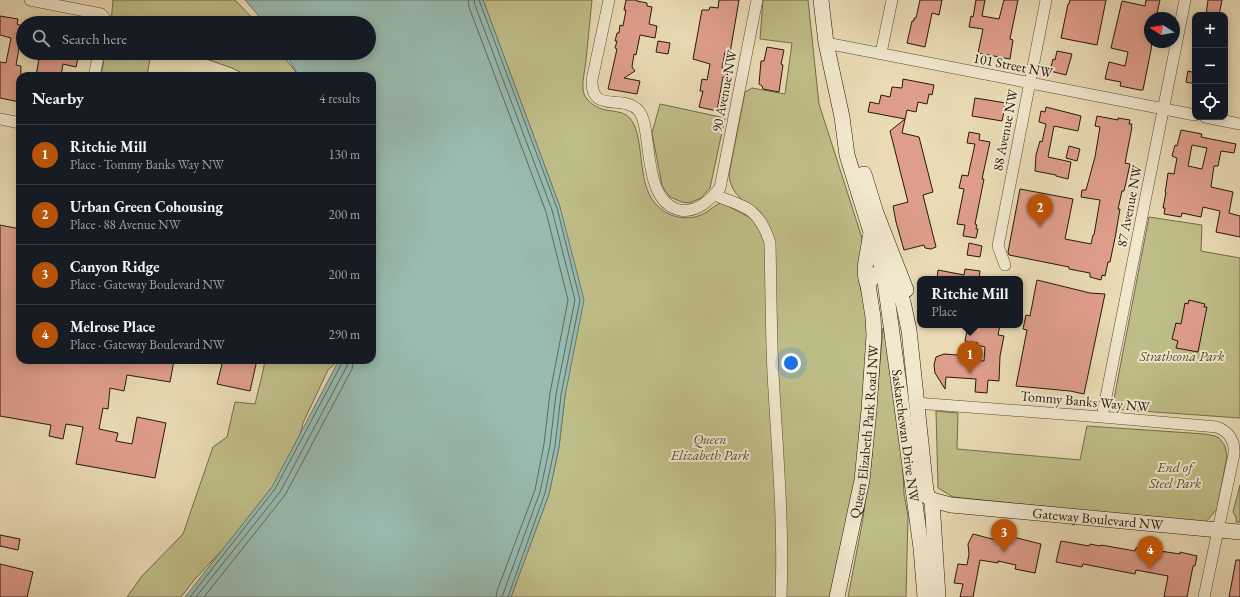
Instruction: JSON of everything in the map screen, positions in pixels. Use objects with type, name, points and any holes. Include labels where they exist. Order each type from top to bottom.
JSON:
[{"type":"main road","name":"Saskatchewan Drive NW","points":[[821,0],[826,42],[842,117],[847,155],[884,274],[921,548],[925,597]]},
{"type":"main road","name":"Saskatchewan Drive NW","points":[[842,117],[856,150],[876,213],[909,299],[909,330],[926,491],[928,497],[932,500],[938,597]]},
{"type":"main road","name":"Queen Elizabeth Park Road NW","points":[[837,597],[862,480],[866,450],[874,335],[868,285],[864,275],[869,249],[870,228]]},
{"type":"main road","name":"Saskatchewan Drive NW","points":[[884,274],[888,275],[895,283],[903,302],[909,330]]},
{"type":"main road","points":[[868,285],[873,276],[884,274]]},
{"type":"main road","points":[[921,548],[924,522],[932,500]]},
{"type":"main road","name":"Gateway Boulevard NW","points":[[932,500],[951,505],[1240,532]]},
{"type":"street","points":[[30,0],[101,14],[102,16]]},
{"type":"street","points":[[608,0],[592,80],[592,91],[603,102],[627,103],[633,106],[642,116],[652,176],[657,190],[664,201],[675,209],[690,210],[704,205],[717,191],[752,212],[765,231],[770,243],[773,373],[780,469],[781,597]]},
{"type":"street","name":"90 Avenue NW","points":[[717,191],[757,0]]},
{"type":"street","points":[[881,53],[892,0]]},
{"type":"street","name":"88 Avenue NW","points":[[1005,265],[998,246],[1046,0]]},
{"type":"street","name":"87 Avenue NW","points":[[1102,417],[1185,0]]},
{"type":"street","name":"101 Street NW","points":[[826,42],[1192,114]]},
{"type":"street","points":[[95,72],[97,60]]},
{"type":"street","points":[[0,119],[16,122]]},
{"type":"street","points":[[1220,120],[1240,124]]},
{"type":"street","name":"Tommy Banks Way NW","points":[[916,403],[1102,417],[1217,427],[1222,429],[1234,442],[1234,454],[1218,530]]},
{"type":"street","points":[[1204,597],[1218,530]]},
{"type":"green space","points":[[113,0],[235,0],[250,16],[112,16]]},
{"type":"green space","name":"Queen Elizabeth Park","points":[[483,0],[592,0],[583,82],[584,94],[589,101],[597,107],[625,114],[632,121],[638,139],[647,188],[652,199],[660,208],[677,217],[695,217],[722,203],[751,218],[759,213],[735,192],[730,181],[729,174],[745,92],[752,88],[785,94],[792,43],[760,39],[763,0],[808,0],[819,104],[862,238],[863,249],[859,281],[868,331],[856,490],[832,597],[511,597],[549,494],[559,447],[565,396],[560,207]]},
{"type":"green space","points":[[104,60],[150,60],[148,72],[102,72]]},
{"type":"green space","points":[[209,60],[286,60],[296,72],[240,72]]},
{"type":"green space","points":[[660,104],[725,118],[710,188],[701,198],[689,203],[670,197],[662,186],[652,133]]},
{"type":"green space","name":"Strathcona Park","points":[[1149,217],[1202,225],[1201,251],[1240,258],[1240,418],[1112,409]]},
{"type":"green space","points":[[883,328],[889,353],[902,448],[904,494],[908,516],[906,597],[848,597],[862,524],[871,465]]},
{"type":"green space","points":[[264,364],[335,364],[328,370],[303,423],[299,440],[279,478],[227,545],[195,579],[181,597],[127,597],[142,576],[183,534],[213,447],[227,437],[235,402],[255,404]]},
{"type":"green space","name":"End of Steel Park","points":[[936,411],[958,413],[957,449],[1080,460],[1087,426],[1205,434],[1215,436],[1219,438],[1225,446],[1227,456],[1217,509],[1205,523],[953,497],[938,488]]},
{"type":"green space","points":[[1240,485],[1240,522],[1236,522],[1236,517],[1233,512]]},
{"type":"water","points":[[245,0],[483,0],[560,207],[584,300],[565,396],[559,447],[549,494],[511,597],[185,597],[272,487],[337,364],[376,364],[376,72],[297,72],[289,60],[376,60],[376,16],[259,16]]},
{"type":"building","points":[[626,0],[637,0],[647,3],[647,6],[652,7],[649,24],[657,26],[655,38],[640,35],[636,55],[634,54],[632,67],[635,71],[624,78],[640,81],[637,94],[608,89],[617,49],[615,48],[617,41],[615,41],[617,33],[619,33],[620,25],[623,26]]},
{"type":"building","points":[[719,0],[739,0],[730,53],[725,52],[722,68],[728,71],[727,78],[723,77],[717,111],[699,107],[703,91],[700,91],[702,79],[707,80],[710,64],[693,59],[702,10],[709,10],[710,7],[718,8]]},
{"type":"building","points":[[920,0],[942,0],[939,15],[932,13],[925,47],[907,43],[912,21],[916,18]]},
{"type":"building","points":[[976,0],[985,0],[982,16],[999,19],[1004,0],[1018,0],[1010,39],[1013,40],[1010,59],[978,53],[983,29],[969,27],[971,16],[973,17]]},
{"type":"building","points":[[1070,0],[1106,0],[1097,45],[1061,38]]},
{"type":"building","points":[[1146,0],[1160,0],[1157,12],[1144,12],[1144,48],[1151,48],[1143,90],[1140,90],[1120,86],[1121,82],[1105,79],[1109,62],[1125,66],[1128,52],[1111,48],[1122,1],[1145,6]]},
{"type":"building","points":[[1208,0],[1222,0],[1220,12],[1206,12]]},
{"type":"building","points":[[0,16],[16,19],[16,65],[21,66],[21,72],[16,72],[16,101],[0,98],[0,62],[6,63],[11,38],[0,35]]},
{"type":"building","points":[[658,41],[670,43],[668,54],[656,52]]},
{"type":"building","points":[[767,47],[784,50],[781,64],[783,65],[779,92],[763,89],[759,84],[761,61],[764,61]]},
{"type":"building","points":[[1057,51],[1072,54],[1066,75],[1050,71]]},
{"type":"building","points":[[39,60],[78,60],[76,67],[63,64],[62,72],[37,72]]},
{"type":"building","points":[[1188,71],[1192,72],[1192,83],[1186,82]]},
{"type":"building","points":[[903,79],[934,85],[932,95],[929,94],[927,104],[918,102],[916,112],[907,110],[902,133],[919,137],[933,192],[923,195],[936,247],[931,249],[925,248],[924,245],[904,250],[896,222],[893,206],[908,202],[890,131],[905,119],[868,112],[870,102],[879,104],[881,95],[890,97],[892,87],[902,88]]},
{"type":"building","points":[[975,98],[1006,103],[1002,121],[972,116]]},
{"type":"building","points":[[1046,107],[1081,116],[1078,131],[1054,126],[1048,157],[1071,162],[1068,179],[1035,171],[1036,155],[1040,141],[1042,142],[1046,124],[1039,122],[1041,111],[1045,112]]},
{"type":"building","points":[[1097,116],[1118,120],[1118,118],[1130,120],[1129,124],[1132,124],[1125,163],[1130,164],[1124,191],[1122,191],[1118,209],[1120,209],[1115,238],[1110,262],[1108,262],[1105,276],[1102,275],[1101,280],[1090,277],[1090,273],[1069,269],[1069,267],[1009,255],[1008,252],[1020,189],[1073,199],[1065,239],[1091,244],[1100,200],[1081,197],[1082,190],[1086,190],[1095,157],[1100,127],[1095,126]]},
{"type":"building","points":[[1181,130],[1202,134],[1201,137],[1236,144],[1234,153],[1221,151],[1218,166],[1214,166],[1211,187],[1233,192],[1229,213],[1240,216],[1240,237],[1216,232],[1220,211],[1203,207],[1201,217],[1182,213],[1181,217],[1164,214],[1165,208],[1163,208],[1168,173],[1174,174],[1177,158],[1172,156],[1175,145],[1177,146]],"holes":[[[1192,145],[1207,148],[1202,169],[1188,166]]]},
{"type":"building","points":[[969,132],[980,134],[979,140],[990,142],[982,179],[984,179],[975,224],[977,225],[976,229],[978,229],[976,238],[963,236],[965,225],[957,224],[964,189],[959,188],[962,175],[968,176],[975,144],[967,143]]},
{"type":"building","points":[[1069,146],[1080,149],[1077,161],[1066,158]]},
{"type":"building","points":[[0,225],[16,228],[16,364],[173,364],[170,382],[127,375],[124,391],[110,388],[108,409],[103,408],[99,429],[118,433],[116,441],[132,444],[137,417],[166,423],[155,478],[76,464],[83,427],[66,424],[63,439],[49,436],[51,425],[0,416]]},
{"type":"building","points":[[969,243],[982,246],[980,257],[967,255]]},
{"type":"building","points":[[965,269],[980,271],[979,276],[937,276],[938,270],[964,275]]},
{"type":"building","points":[[1037,280],[1090,293],[1105,294],[1084,394],[1070,391],[1016,386],[1027,330],[1023,329],[1026,315],[1030,316]]},
{"type":"building","points":[[1189,300],[1205,304],[1204,307],[1207,307],[1198,352],[1176,348],[1178,341],[1172,339],[1176,323],[1181,324],[1185,303],[1188,304]]},
{"type":"building","points":[[967,328],[999,328],[998,335],[1004,336],[1000,356],[999,381],[988,380],[987,393],[975,392],[976,379],[946,377],[945,389],[935,373],[934,365],[936,357],[944,354],[957,355],[961,359],[984,361],[985,347],[977,345],[978,343],[965,341]]},
{"type":"building","points":[[222,364],[256,364],[250,391],[217,384]]},
{"type":"building","points":[[973,534],[996,540],[997,537],[1004,539],[1005,535],[1041,544],[1035,573],[1015,569],[1016,565],[998,561],[998,563],[980,560],[973,597],[960,597],[963,584],[954,583],[958,564],[967,565],[969,554],[968,544]]},
{"type":"building","points":[[0,535],[20,539],[18,550],[0,546]]},
{"type":"building","points":[[1061,541],[1089,546],[1090,544],[1101,545],[1135,551],[1136,548],[1180,554],[1180,552],[1197,556],[1195,566],[1193,566],[1187,597],[1164,597],[1168,576],[1136,570],[1135,574],[1083,564],[1082,567],[1056,562]]},
{"type":"building","points":[[1236,560],[1240,560],[1240,597],[1229,597]]},
{"type":"building","points":[[0,564],[33,572],[27,597],[0,597]]},
{"type":"place","name":"Urban Green Cohousing","points":[[1040,227]]},
{"type":"place","name":"Ritchie Mill","points":[[970,374]]},
{"type":"place","name":"Canyon Ridge","points":[[1004,552]]},
{"type":"place","name":"Melrose Place","points":[[1150,569]]}]
